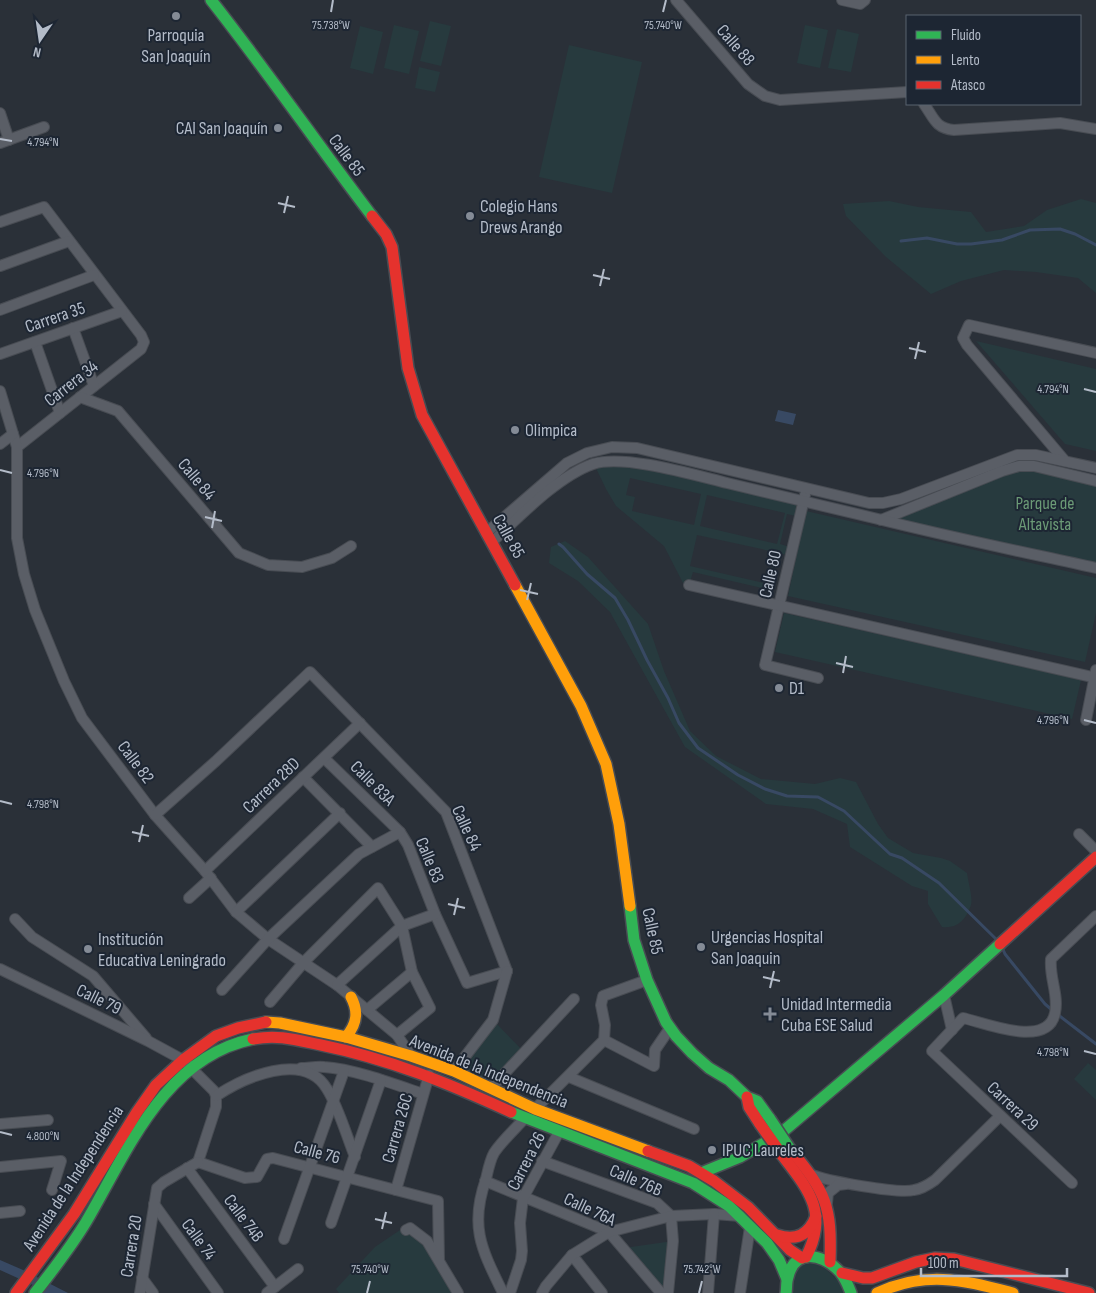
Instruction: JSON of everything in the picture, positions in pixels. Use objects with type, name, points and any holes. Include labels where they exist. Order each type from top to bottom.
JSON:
[{"type":"main road","name":"Calle 85","points":[[212,0],[316,143],[386,234],[392,246],[406,354],[413,388],[422,415],[581,706],[606,764],[619,824],[634,940],[647,980],[670,1028],[692,1053],[709,1068],[728,1080],[747,1097],[757,1101],[765,1122]]},
{"type":"main road","points":[[701,1173],[740,1157],[780,1134],[944,995],[1096,857]]},
{"type":"main road","points":[[346,1037],[356,1022],[356,1004],[351,997]]},
{"type":"main road","name":"Avenida de la Independencia","points":[[16,1293],[74,1214],[137,1112],[156,1085],[183,1060],[216,1036],[238,1028],[264,1022],[280,1023],[346,1037],[412,1056],[454,1071],[535,1109],[690,1166],[748,1207],[790,1250],[804,1257]]},
{"type":"main road","name":"Avenida de la Independencia","points":[[35,1293],[54,1270],[85,1223],[146,1118],[165,1092],[192,1069],[224,1048],[244,1041],[270,1036],[279,1036],[342,1049],[411,1069],[559,1132],[683,1178],[708,1191],[728,1210],[740,1216],[767,1243],[775,1254],[787,1279]]},
{"type":"main road","points":[[765,1122],[780,1134],[786,1152],[810,1174],[824,1194],[831,1225],[830,1262]]},
{"type":"main road","points":[[765,1122],[786,1152],[812,1200],[818,1230],[816,1240],[804,1257],[793,1265],[787,1279],[786,1293]]},
{"type":"main road","points":[[777,1235],[791,1238],[805,1234],[814,1223],[816,1215]]},
{"type":"main road","points":[[804,1257],[818,1257],[830,1262],[842,1273],[851,1293]]},
{"type":"main road","points":[[842,1273],[872,1278],[916,1262],[935,1258],[954,1259],[1089,1293]]},
{"type":"main road","points":[[877,1293],[902,1282],[930,1278],[955,1279],[1013,1293]]},
{"type":"main road","points":[[990,1287],[1026,1286],[1052,1293]]},
{"type":"street","name":"Calle 88","points":[[676,0],[748,84],[765,96],[780,100],[906,92]]},
{"type":"street","points":[[842,0],[860,4],[865,0]]},
{"type":"street","points":[[925,105],[938,125],[944,129],[954,130],[1060,123],[1096,129]]},
{"type":"street","points":[[0,113],[4,142],[44,127]]},
{"type":"street","points":[[0,222],[44,208],[122,311]]},
{"type":"street","points":[[0,266],[69,241]]},
{"type":"street","points":[[0,310],[94,274]]},
{"type":"street","name":"Carrera 35","points":[[0,354],[122,311]]},
{"type":"street","name":"Carrera 34","points":[[16,448],[141,349],[144,342],[141,335],[122,311]]},
{"type":"street","points":[[1065,461],[967,345],[963,338],[965,331],[969,325],[1096,353]]},
{"type":"street","points":[[73,328],[94,386]]},
{"type":"street","points":[[35,342],[60,413]]},
{"type":"street","name":"Calle 82","points":[[0,391],[16,448],[18,538],[24,574],[64,681],[82,718],[154,815],[208,874],[236,912],[268,939],[337,985],[397,1035],[412,1056]]},
{"type":"street","name":"Calle 84","points":[[80,397],[118,411],[239,553],[268,565],[302,567],[332,558],[351,546]]},
{"type":"street","points":[[0,444],[13,434]]},
{"type":"street","points":[[489,538],[567,463],[587,453],[612,448],[637,448],[869,503],[883,503],[901,499],[1017,455],[1036,455],[1096,468]]},
{"type":"street","points":[[489,538],[574,473],[594,464],[614,461],[643,464],[1096,568]]},
{"type":"street","points":[[881,520],[1002,471],[1019,466],[1034,466],[1096,481]]},
{"type":"street","name":"Calle 80","points":[[806,489],[765,665],[818,678]]},
{"type":"street","points":[[689,585],[1095,675],[1086,720]]},
{"type":"street","name":"Calle 84","points":[[154,815],[216,761],[310,672],[446,812],[507,971]]},
{"type":"street","name":"Carrera 28D","points":[[189,898],[208,874],[303,777],[360,724]]},
{"type":"street","name":"Calle 83A","points":[[324,758],[400,832]]},
{"type":"street","points":[[303,777],[372,847]]},
{"type":"street","points":[[236,912],[340,813]]},
{"type":"street","points":[[222,990],[268,939],[359,854],[400,832]]},
{"type":"street","name":"Calle 83","points":[[400,832],[408,845],[435,914],[467,983],[507,971]]},
{"type":"street","points":[[1079,834],[1096,851]]},
{"type":"street","points":[[270,1002],[304,962],[378,888],[402,926],[412,972],[430,1008],[397,1035]]},
{"type":"street","points":[[337,985],[402,926],[435,914]]},
{"type":"street","points":[[952,1030],[963,1018],[1014,1032],[1029,1032],[1047,1026],[1055,1014],[1051,958],[1096,916]]},
{"type":"street","points":[[15,919],[32,937],[93,976],[148,1041]]},
{"type":"street","name":"Calle 79","points":[[0,969],[183,1060]]},
{"type":"street","points":[[454,1071],[493,1020],[507,971]]},
{"type":"street","points":[[367,1010],[412,972]]},
{"type":"street","points":[[535,1109],[604,1040],[605,1025],[601,1005],[603,996],[647,980]]},
{"type":"street","points":[[944,995],[952,1030]]},
{"type":"street","points":[[491,1088],[574,1000]]},
{"type":"street","points":[[604,1040],[654,1066],[655,1050],[670,1028]]},
{"type":"street","name":"Carrera 29","points":[[952,1030],[932,1051],[1072,1183]]},
{"type":"street","points":[[183,1060],[214,1091],[216,1096],[216,1107],[198,1162]]},
{"type":"street","points":[[216,1096],[246,1080],[266,1073],[324,1067],[381,1080],[423,1094]]},
{"type":"street","points":[[292,1069],[307,1072],[317,1078],[327,1088],[354,1157]]},
{"type":"street","points":[[284,1239],[344,1071]]},
{"type":"street","name":"Carrera 26C","points":[[396,1190],[429,1076]]},
{"type":"street","points":[[569,1077],[694,1129]]},
{"type":"street","points":[[331,1223],[381,1080]]},
{"type":"street","points":[[810,1174],[819,1178],[907,1191],[926,1186],[935,1180],[1000,1116]]},
{"type":"street","points":[[503,1293],[485,1256],[480,1238],[478,1209],[495,1152],[526,1118]]},
{"type":"street","points":[[0,1124],[48,1120]]},
{"type":"street","name":"Carrera 26","points":[[510,1293],[521,1260],[520,1224],[523,1198],[559,1132]]},
{"type":"street","name":"Calle 76","points":[[198,1162],[245,1178],[257,1177],[267,1159],[273,1158],[438,1201],[439,1260]]},
{"type":"street","points":[[0,1167],[61,1161],[52,1190]]},
{"type":"street","name":"Carrera 20","points":[[140,1293],[157,1188],[198,1162]]},
{"type":"street","name":"Calle 76B","points":[[542,1162],[657,1203],[671,1216],[673,1240],[668,1293]]},
{"type":"street","name":"Calle 74B","points":[[187,1168],[274,1288]]},
{"type":"street","name":"Calle 76A","points":[[485,1182],[609,1232],[661,1293]]},
{"type":"street","points":[[827,1203],[828,1193],[838,1185],[849,1183]]},
{"type":"street","name":"Calle 74","points":[[154,1204],[218,1293]]},
{"type":"street","points":[[0,1212],[20,1210]]},
{"type":"street","points":[[546,1291],[572,1255],[609,1232],[671,1216],[714,1214],[728,1210]]},
{"type":"street","points":[[708,1293],[714,1214]]},
{"type":"street","points":[[740,1293],[750,1227]]},
{"type":"street","points":[[406,1230],[410,1228],[427,1241],[458,1293]]},
{"type":"street","points":[[572,1255],[602,1293]]},
{"type":"street","points":[[286,1293],[274,1288],[298,1269]]},
{"type":"street","points":[[142,1278],[153,1293]]},
{"type":"green space","points":[[430,21],[451,26],[441,66],[420,61]]},
{"type":"green space","points":[[394,25],[419,31],[409,74],[384,68]]},
{"type":"green space","points":[[805,25],[828,30],[820,68],[797,63]]},
{"type":"green space","points":[[360,26],[383,32],[373,74],[350,68]]},
{"type":"green space","points":[[837,29],[859,34],[851,72],[828,68]]},
{"type":"green space","points":[[569,45],[642,62],[612,193],[539,177]]},
{"type":"green space","points":[[419,67],[440,72],[435,92],[415,88]]},
{"type":"green space","points":[[1081,199],[1096,203],[1096,293],[1078,278],[1004,270],[961,281],[931,294],[886,257],[846,216],[843,204],[889,201],[918,207],[971,212],[986,232],[1024,226],[1047,210]]},
{"type":"green space","points":[[976,341],[1096,369],[1096,451],[1065,444]]},
{"type":"green space","points":[[614,461],[804,501],[800,517],[787,514],[780,544],[793,548],[791,556],[778,553],[770,590],[693,572],[689,585],[683,583],[664,546],[616,506],[594,464]],"holes":[[[630,478],[701,494],[694,525],[632,511],[635,497],[626,495]],[[707,495],[785,513],[777,544],[700,526]],[[697,535],[775,552],[768,584],[690,566]]]},
{"type":"green space","name":"Parque de Altavista","points":[[1019,466],[1096,481],[1096,568],[881,520]]},
{"type":"green space","points":[[806,511],[1096,578],[1096,613],[1085,662],[788,596]]},
{"type":"green space","points":[[565,541],[588,557],[648,624],[664,671],[690,731],[716,756],[761,779],[815,784],[840,778],[856,782],[878,824],[888,838],[913,853],[950,861],[967,873],[971,905],[964,919],[952,927],[942,927],[928,904],[928,891],[912,886],[850,847],[847,824],[813,809],[766,804],[685,747],[610,612],[578,581],[549,563],[551,547]]},
{"type":"green space","points":[[784,613],[1081,680],[1072,719],[775,652]]},
{"type":"green space","points":[[493,1020],[522,1050],[489,1082],[462,1067]]},
{"type":"green space","points":[[1088,1063],[1096,1070],[1096,1100],[1074,1079]]},
{"type":"green space","points":[[403,1228],[427,1241],[458,1293],[339,1293],[336,1289],[375,1247]]},
{"type":"green space","points":[[673,1241],[668,1293],[624,1248]]},
{"type":"green space","points":[[812,1256],[851,1293],[786,1293],[787,1279]]},
{"type":"water","points":[[778,410],[796,414],[793,425],[775,421]]},
{"type":"water","points":[[0,1260],[68,1293],[44,1293],[33,1285],[0,1270]]},
{"type":"waterway","points":[[901,241],[927,238],[957,244],[971,244],[1002,240],[1030,230],[1060,229],[1075,234],[1096,245]]},
{"type":"waterway","points":[[559,544],[587,574],[615,598],[668,698],[679,723],[698,748],[738,775],[765,789],[787,796],[818,797],[844,811],[890,854],[902,858],[939,883],[998,941]]},
{"type":"waterway","points":[[1002,947],[1005,954],[1045,1004],[1052,1010]]},
{"type":"waterway","points":[[1057,1014],[1096,1044]]},
{"type":"traffic: fast","points":[[211,0],[372,216]]},
{"type":"traffic: fast","points":[[630,906],[634,940],[647,980],[666,1022],[692,1053],[709,1068],[729,1080],[747,1097],[757,1101],[770,1119]]},
{"type":"traffic: fast","points":[[701,1173],[740,1157],[780,1134],[944,995],[1000,944]]},
{"type":"traffic: fast","points":[[35,1293],[86,1222],[133,1138],[172,1086],[195,1065],[222,1049],[253,1039]]},
{"type":"traffic: fast","points":[[511,1112],[693,1183],[729,1206],[767,1243],[779,1260],[787,1279]]},
{"type":"traffic: fast","points":[[770,1119],[790,1149]]},
{"type":"traffic: fast","points":[[786,1293],[787,1279],[792,1267],[803,1257],[810,1256],[826,1261],[840,1272],[848,1284],[851,1293]]},
{"type":"traffic: slow","points":[[515,585],[581,706],[606,764],[619,824],[630,906]]},
{"type":"traffic: slow","points":[[346,1037],[353,1027],[356,1018],[354,1002],[351,997]]},
{"type":"traffic: slow","points":[[266,1022],[280,1023],[346,1037],[411,1056],[454,1071],[535,1109],[648,1151]]},
{"type":"traffic: slow","points":[[877,1293],[912,1281],[929,1279],[961,1281],[1013,1293]]},
{"type":"traffic: jam","points":[[372,216],[386,234],[392,247],[408,368],[422,415],[515,585]]},
{"type":"traffic: jam","points":[[1000,944],[1096,857]]},
{"type":"traffic: jam","points":[[16,1293],[74,1214],[137,1112],[156,1085],[183,1060],[216,1036],[238,1028],[266,1022]]},
{"type":"traffic: jam","points":[[253,1039],[287,1038],[371,1057],[464,1091],[511,1112]]},
{"type":"traffic: jam","points":[[747,1097],[749,1107],[760,1124]]},
{"type":"traffic: jam","points":[[760,1124],[782,1155]]},
{"type":"traffic: jam","points":[[790,1149],[812,1177],[824,1201],[830,1227],[830,1262]]},
{"type":"traffic: jam","points":[[648,1151],[689,1166],[714,1181],[748,1207],[790,1250],[802,1258]]},
{"type":"traffic: jam","points":[[782,1155],[808,1191],[816,1215],[813,1241],[806,1257]]},
{"type":"traffic: jam","points":[[777,1235],[784,1237],[801,1235],[810,1228],[816,1216]]},
{"type":"traffic: jam","points":[[842,1273],[872,1278],[916,1262],[935,1258],[954,1259],[1089,1293]]},
{"type":"place","name":"Parroquia San Joaquín","points":[[176,16]]},
{"type":"place","name":"CAI San Joaquín","points":[[278,128]]},
{"type":"place","name":"Colegio Hans Drews Arango","points":[[470,216]]},
{"type":"place","name":"Olimpica","points":[[515,430]]},
{"type":"place","name":"D1","points":[[779,688]]},
{"type":"place","name":"Urgencias Hospital San Joaquin","points":[[701,947]]},
{"type":"place","name":"Institución Educativa Leningrado","points":[[88,949]]},
{"type":"place","name":"Unidad Intermedia Cuba ESE Salud","points":[[770,1014]]},
{"type":"place","name":"IPUC Laureles","points":[[712,1150]]}]
